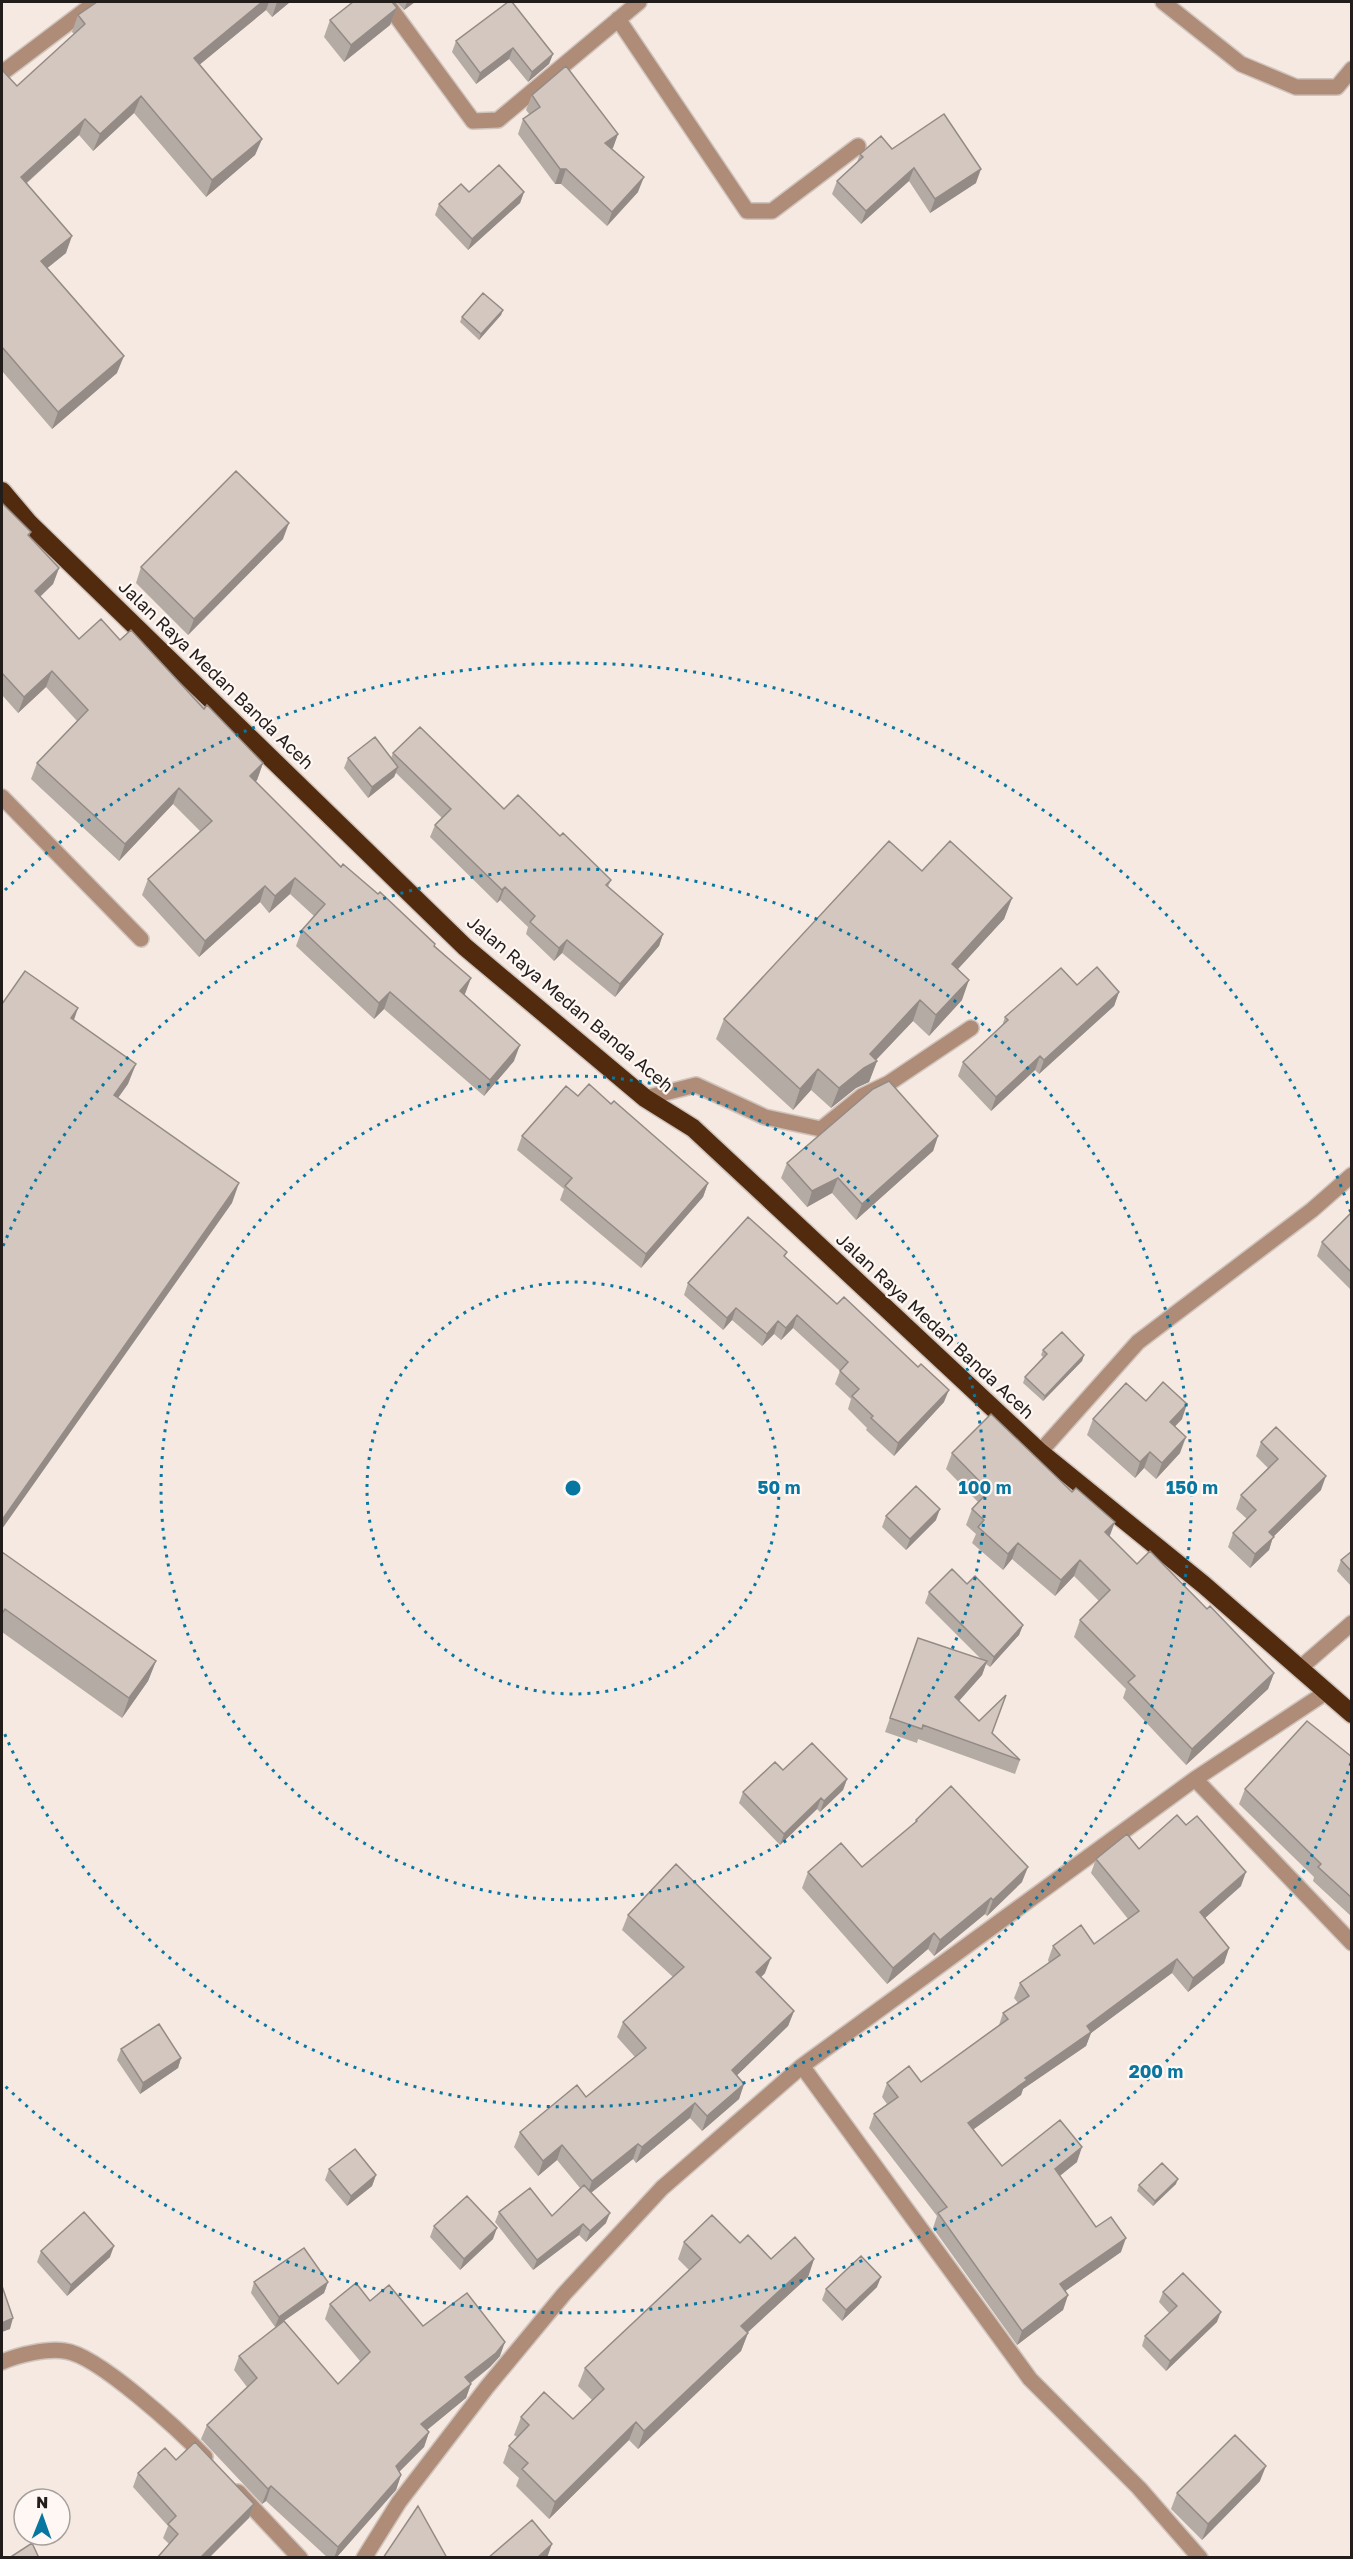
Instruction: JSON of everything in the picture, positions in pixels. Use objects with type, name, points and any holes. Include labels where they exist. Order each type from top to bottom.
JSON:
[{"type":"highway","name":"Jalan Raya Medan Banda Aceh","points":[[2,491],[29,523],[465,947],[645,1098],[693,1128],[1040,1452],[1204,1585],[1325,1693],[1352,1714]]},
{"type":"street","points":[[2,73],[96,2]]},
{"type":"street","points":[[387,2],[472,121],[498,120],[639,2]]},
{"type":"street","points":[[1163,2],[1241,64],[1296,87],[1337,87],[1352,69]]},
{"type":"street","points":[[618,20],[747,211],[772,211],[858,146]]},
{"type":"street","points":[[2,797],[141,939]]},
{"type":"street","points":[[645,1098],[696,1085],[765,1117],[821,1129],[862,1096],[889,1083],[971,1028]]},
{"type":"street","points":[[1040,1452],[1138,1342],[1312,1210],[1352,1175]]},
{"type":"street","points":[[1299,1669],[1352,1623]]},
{"type":"street","points":[[364,2558],[414,2482],[487,2387],[564,2294],[662,2188],[802,2066],[1195,1779],[1325,1693]]},
{"type":"street","points":[[1195,1779],[1352,1943]]},
{"type":"street","points":[[802,2066],[1030,2379],[1139,2488],[1200,2558]]},
{"type":"street","points":[[2,2362],[20,2355],[66,2351],[96,2364],[176,2427],[215,2468]]},
{"type":"street","points":[[231,2484],[300,2558]]},
{"type":"building","points":[[97,2],[262,2],[194,58],[262,139],[212,180],[141,96],[100,134],[85,119],[21,177],[72,236],[41,261],[124,356],[58,412],[2,347],[2,72],[17,86],[85,24],[78,15]]},
{"type":"building","points":[[353,2],[392,2],[397,8],[351,45],[330,20]]},
{"type":"building","points":[[508,2],[512,2],[553,54],[532,72],[513,48],[480,73],[456,41]]},
{"type":"building","points":[[566,66],[618,134],[605,143],[644,177],[612,212],[566,169],[560,169],[523,119],[540,107],[532,95]]},
{"type":"building","points":[[944,114],[981,169],[935,199],[914,168],[866,211],[837,181],[863,157],[860,154],[881,136],[892,149]]},
{"type":"building","points":[[499,165],[524,192],[472,239],[439,204],[461,184],[469,192]]},
{"type":"building","points":[[483,293],[503,310],[481,334],[462,317]]},
{"type":"building","points":[[236,471],[289,523],[194,619],[141,567]]},
{"type":"building","points":[[2,503],[31,532],[28,535],[59,568],[35,591],[79,639],[101,619],[120,640],[131,630],[204,709],[207,705],[263,763],[250,776],[341,867],[343,864],[378,894],[380,892],[435,944],[434,946],[471,978],[460,991],[520,1045],[490,1080],[390,992],[379,1003],[302,930],[325,904],[295,878],[275,896],[265,886],[205,941],[148,879],[212,821],[179,788],[125,844],[37,763],[88,710],[52,671],[24,697],[2,673]]},
{"type":"building","points":[[420,727],[504,809],[518,795],[560,836],[563,833],[611,880],[606,885],[663,934],[620,984],[567,940],[559,948],[530,922],[535,916],[505,887],[502,890],[435,825],[451,809],[393,753]]},
{"type":"building","points":[[375,737],[398,767],[372,787],[348,758]]},
{"type":"building","points":[[889,841],[922,871],[950,841],[1012,898],[952,964],[969,980],[936,1015],[920,1000],[870,1054],[877,1061],[864,1068],[839,1088],[818,1069],[800,1089],[724,1019]]},
{"type":"building","points":[[1097,967],[1119,992],[1044,1060],[1040,1056],[996,1097],[963,1062],[1008,1020],[1005,1017],[1061,968],[1077,985]]},
{"type":"building","points":[[25,971],[78,1008],[71,1018],[136,1064],[114,1095],[239,1183],[2,1520],[2,1004]]},
{"type":"building","points":[[889,1081],[938,1136],[862,1204],[838,1178],[812,1191],[787,1163],[873,1089]]},
{"type":"building","points":[[589,1084],[611,1104],[614,1101],[708,1183],[646,1254],[565,1186],[572,1178],[522,1136],[566,1086],[578,1096]]},
{"type":"building","points":[[1350,1214],[1352,1215],[1352,1273],[1322,1242]]},
{"type":"building","points":[[748,1217],[787,1252],[784,1256],[837,1304],[844,1297],[918,1367],[921,1364],[949,1390],[898,1443],[871,1418],[873,1416],[852,1396],[859,1389],[840,1371],[848,1362],[797,1315],[786,1328],[778,1321],[767,1334],[736,1308],[727,1318],[688,1283]]},
{"type":"building","points":[[1062,1332],[1084,1355],[1045,1396],[1025,1377],[1047,1354],[1043,1350]]},
{"type":"building","points":[[1163,1382],[1187,1404],[1170,1422],[1186,1437],[1162,1463],[1150,1452],[1140,1462],[1093,1419],[1126,1383],[1146,1401]]},
{"type":"building","points":[[991,1414],[1072,1492],[1076,1488],[1115,1522],[1105,1532],[1137,1564],[1150,1551],[1207,1609],[1210,1606],[1274,1673],[1192,1749],[1128,1682],[1135,1676],[1080,1620],[1110,1590],[1080,1560],[1061,1580],[1018,1543],[1008,1554],[978,1527],[984,1520],[972,1509],[989,1491],[952,1453]]},
{"type":"building","points":[[1276,1427],[1326,1476],[1269,1532],[1274,1537],[1255,1554],[1233,1533],[1256,1510],[1241,1495],[1278,1459],[1261,1442]]},
{"type":"building","points":[[916,1486],[940,1509],[910,1539],[886,1516]]},
{"type":"building","points":[[1352,1551],[1352,1572],[1341,1560]]},
{"type":"building","points":[[2,1552],[156,1661],[129,1698],[5,1609],[2,1611]]},
{"type":"building","points":[[952,1569],[967,1584],[975,1576],[1023,1625],[994,1657],[929,1592]]},
{"type":"building","points":[[918,1638],[987,1661],[955,1697],[979,1721],[1006,1695],[992,1733],[1020,1760],[923,1725],[922,1729],[890,1718]]},
{"type":"building","points":[[1307,1721],[1352,1757],[1352,1898],[1318,1867],[1321,1864],[1245,1789]]},
{"type":"building","points":[[812,1743],[847,1779],[824,1801],[821,1798],[784,1834],[743,1792],[775,1762],[783,1770]]},
{"type":"building","points":[[951,1786],[1028,1867],[993,1900],[991,1898],[940,1940],[934,1933],[893,1968],[808,1872],[841,1843],[862,1867],[917,1821]]},
{"type":"building","points":[[1177,1815],[1186,1825],[1197,1816],[1246,1872],[1200,1912],[1229,1948],[1193,1978],[1177,1959],[1087,2026],[1091,2032],[1025,2078],[1027,2080],[968,2123],[1002,2166],[1060,2120],[1082,2147],[1055,2169],[1096,2227],[1111,2217],[1126,2238],[1060,2284],[1068,2295],[1022,2331],[938,2213],[947,2207],[874,2114],[898,2097],[887,2083],[909,2066],[921,2082],[1008,2019],[1003,2013],[1029,1996],[1020,1983],[1060,1955],[1053,1946],[1081,1925],[1094,1944],[1139,1911],[1096,1859],[1127,1834],[1139,1849]]},
{"type":"building","points":[[676,1864],[771,1958],[756,1972],[794,2011],[732,2070],[744,2084],[707,2116],[695,2103],[642,2147],[638,2144],[592,2181],[562,2145],[543,2161],[520,2132],[577,2085],[586,2097],[646,2048],[623,2022],[684,1967],[628,1915]]},
{"type":"building","points":[[159,2024],[181,2058],[143,2083],[121,2049]]},
{"type":"building","points":[[355,2149],[376,2175],[351,2196],[329,2169]]},
{"type":"building","points":[[1162,2163],[1178,2179],[1155,2201],[1139,2185]]},
{"type":"building","points":[[584,2185],[610,2213],[590,2231],[583,2224],[537,2260],[499,2212],[530,2188],[552,2216]]},
{"type":"building","points":[[467,2196],[497,2228],[464,2259],[434,2226]]},
{"type":"building","points":[[84,2212],[114,2246],[71,2285],[41,2251]]},
{"type":"building","points":[[712,2215],[740,2243],[748,2235],[771,2259],[795,2237],[814,2259],[741,2326],[748,2333],[644,2431],[636,2422],[555,2502],[522,2469],[528,2463],[509,2446],[529,2425],[521,2417],[544,2392],[573,2419],[604,2389],[585,2368],[701,2259],[684,2242]]},
{"type":"building","points":[[304,2248],[328,2282],[279,2317],[254,2282]]},
{"type":"building","points":[[861,2256],[881,2277],[846,2310],[826,2289]]},
{"type":"building","points":[[1183,2273],[1221,2312],[1170,2361],[1145,2336],[1177,2306],[1163,2292]]},
{"type":"building","points":[[356,2283],[370,2301],[389,2285],[423,2326],[467,2293],[505,2342],[496,2353],[465,2377],[471,2384],[421,2424],[429,2432],[396,2466],[401,2475],[338,2547],[271,2486],[268,2489],[207,2425],[257,2378],[239,2356],[284,2321],[338,2384],[370,2352],[330,2304]]},
{"type":"building","points":[[2,2286],[13,2318],[2,2323]]},
{"type":"building","points":[[1235,2435],[1266,2466],[1208,2524],[1177,2493]]},
{"type":"building","points":[[195,2442],[254,2504],[200,2558],[157,2558],[178,2534],[168,2524],[176,2516],[138,2473],[165,2448],[176,2460]]},
{"type":"building","points":[[418,2506],[447,2558],[383,2558]]},
{"type":"building","points":[[532,2520],[552,2544],[537,2558],[488,2558]]},
{"type":"building","points":[[26,2547],[34,2547],[39,2558],[9,2558]]}]
